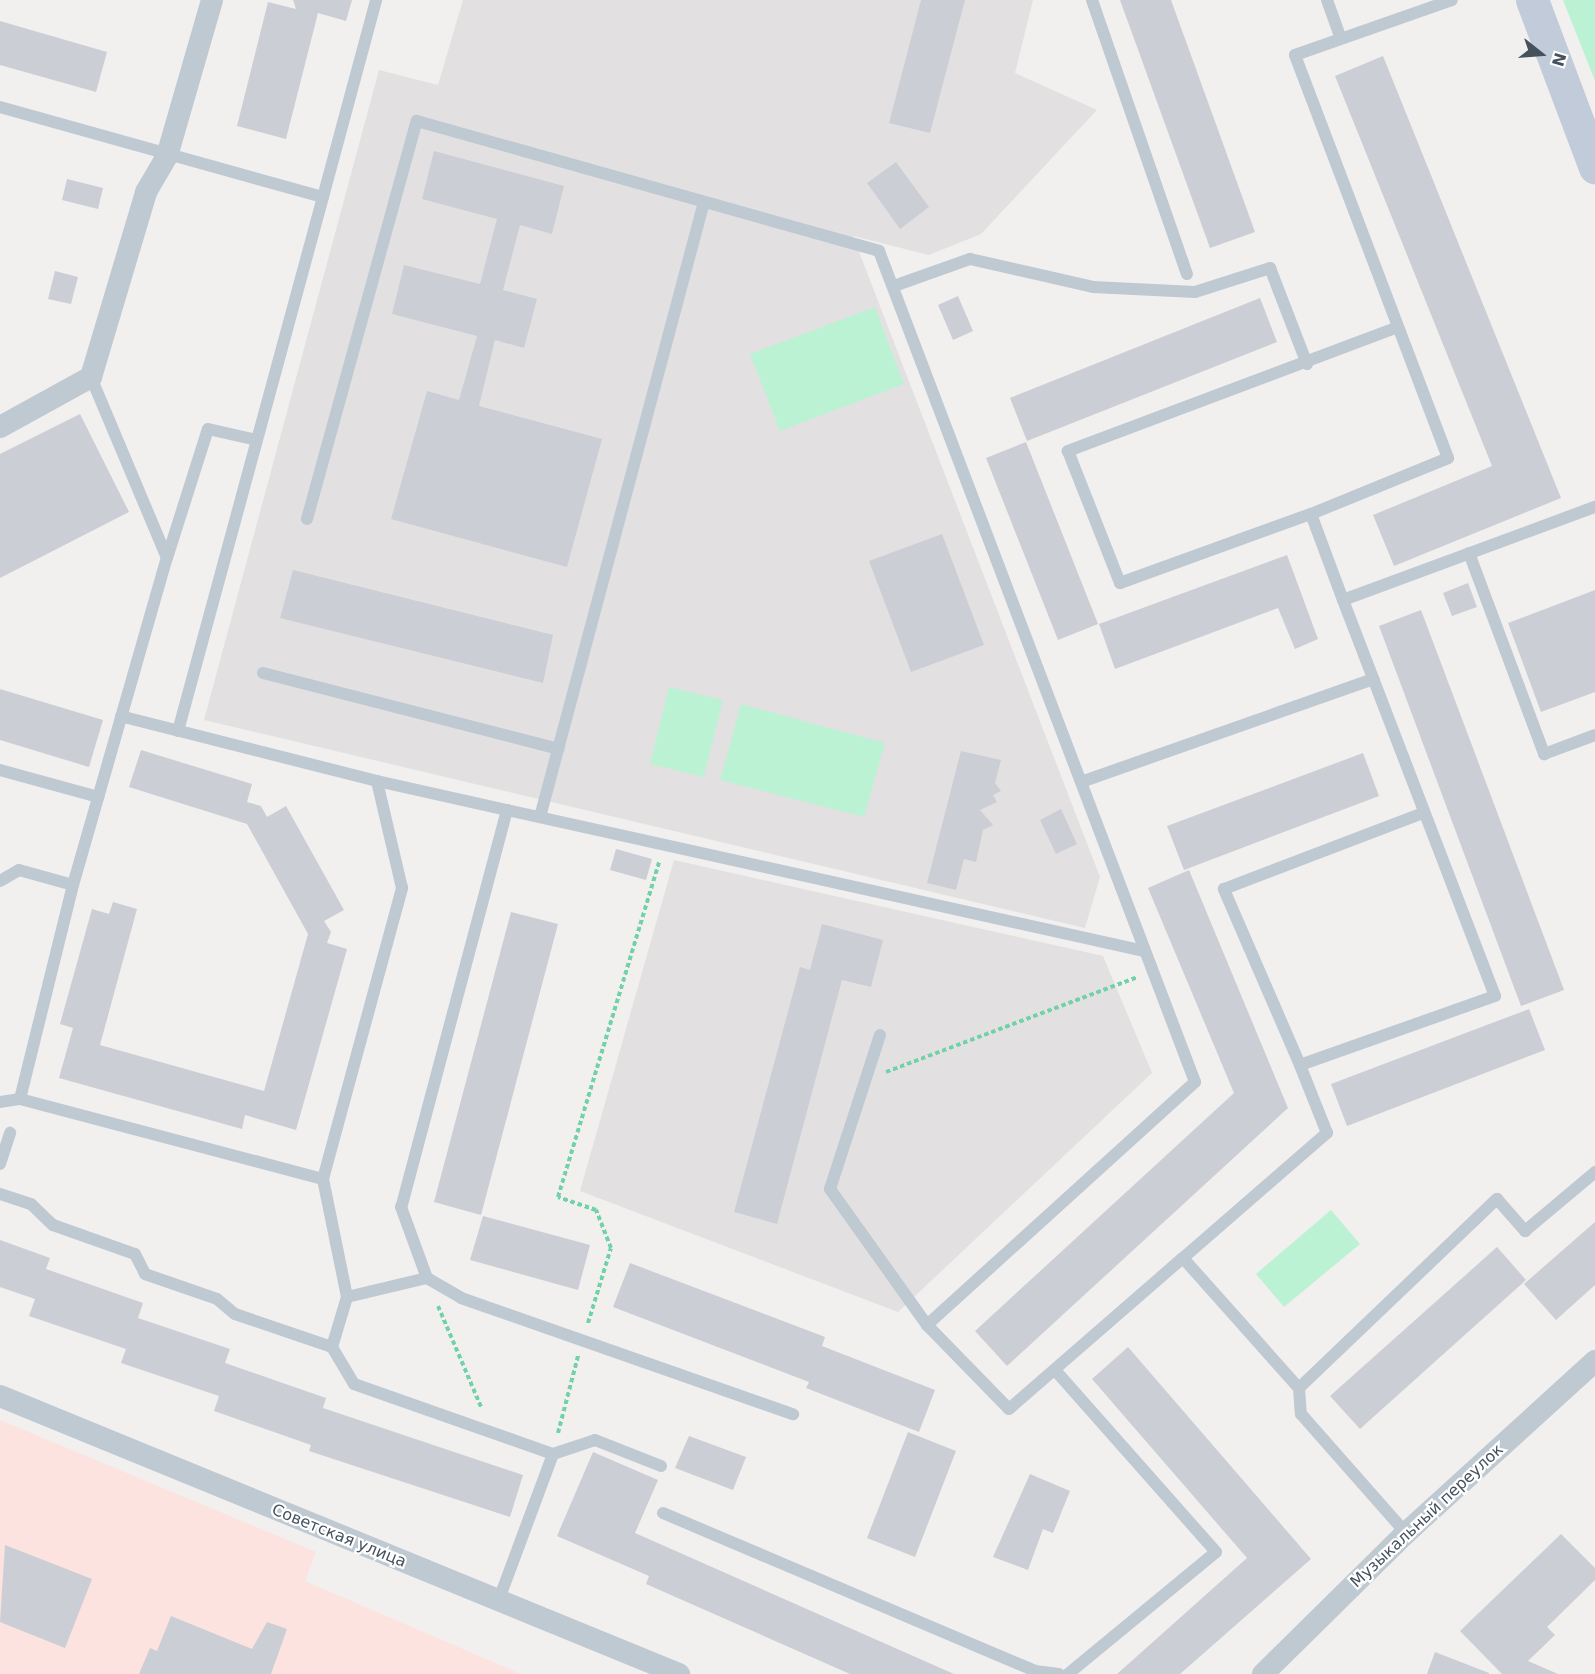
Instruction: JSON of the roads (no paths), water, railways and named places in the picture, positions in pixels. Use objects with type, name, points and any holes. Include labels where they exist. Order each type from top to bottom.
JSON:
[{"type":"main road","points":[[1532,0],[1595,168]]},
{"type":"street","points":[[0,427],[91,378],[146,192],[167,156],[212,0]]},
{"type":"street","name":"Музыкальный переулок","points":[[1263,1674],[1406,1533],[1595,1361]]},
{"type":"street","name":"Советская улица","points":[[0,1396],[678,1674]]},
{"type":"lane","points":[[178,731],[376,0]]},
{"type":"lane","points":[[1092,0],[1187,274]]},
{"type":"lane","points":[[1328,0],[1341,39]]},
{"type":"lane","points":[[1398,327],[1307,364],[1068,451],[1120,583],[1311,514],[1448,458],[1295,56],[1447,1]]},
{"type":"lane","points":[[0,107],[167,156],[323,197]]},
{"type":"lane","points":[[308,519],[417,121],[879,251],[1195,1082],[927,1325]]},
{"type":"lane","points":[[540,817],[704,202]]},
{"type":"lane","points":[[894,286],[970,260],[1093,287],[1195,292],[1270,268],[1307,364]]},
{"type":"lane","points":[[91,378],[167,558]]},
{"type":"lane","points":[[20,1099],[73,885],[167,558],[208,429],[257,440]]},
{"type":"lane","points":[[1343,600],[1595,507]]},
{"type":"lane","points":[[1300,1065],[1495,996],[1423,813],[1311,514]]},
{"type":"lane","points":[[1469,553],[1544,754],[1595,735]]},
{"type":"lane","points":[[263,673],[558,749]]},
{"type":"lane","points":[[1081,782],[1373,679]]},
{"type":"lane","points":[[121,716],[377,781],[1144,951]]},
{"type":"lane","points":[[0,770],[98,797]]},
{"type":"lane","points":[[332,1347],[347,1297],[323,1179],[402,888],[377,781]]},
{"type":"lane","points":[[507,810],[400,1207],[427,1278],[461,1298],[793,1414]]},
{"type":"lane","points":[[880,1035],[830,1189],[927,1325],[1010,1409],[1327,1133],[1224,890],[1423,813]]},
{"type":"lane","points":[[0,880],[19,870],[73,885]]},
{"type":"lane","points":[[0,1102],[20,1099],[323,1179]]},
{"type":"lane","points":[[0,1164],[10,1133]]},
{"type":"lane","points":[[1299,1388],[1497,1199],[1525,1231],[1595,1172]]},
{"type":"lane","points":[[0,1194],[30,1204],[53,1226],[135,1254],[145,1274],[217,1299],[235,1314],[332,1347],[354,1383],[553,1454],[595,1440],[661,1466]]},
{"type":"lane","points":[[1183,1258],[1299,1388],[1301,1414],[1406,1533]]},
{"type":"lane","points":[[347,1297],[427,1278]]},
{"type":"lane","points":[[1055,1370],[1216,1552],[1068,1674]]},
{"type":"lane","points":[[498,1602],[553,1454]]},
{"type":"lane","points":[[663,1513],[1035,1671],[1059,1674]]}]
